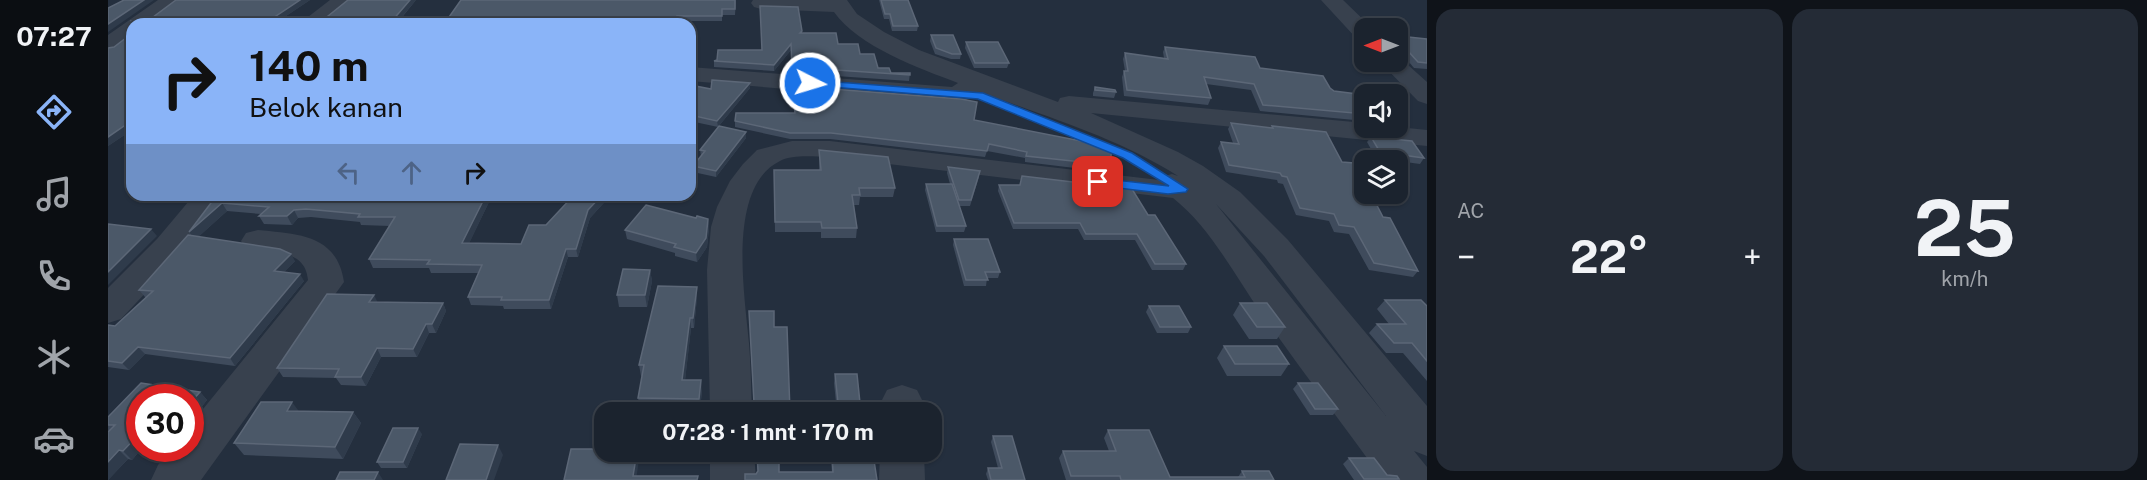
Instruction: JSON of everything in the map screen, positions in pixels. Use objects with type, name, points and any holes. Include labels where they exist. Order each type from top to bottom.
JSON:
[{"type":"street","points":[[146,18],[172,0]]},
{"type":"street","points":[[318,18],[344,0]]},
{"type":"street","points":[[1331,0],[1354,23]]},
{"type":"street","points":[[761,3],[830,4],[857,26],[888,45],[972,87],[982,96],[1230,200],[1262,231],[1427,436]]},
{"type":"street","points":[[108,47],[126,33]]},
{"type":"street","points":[[108,47],[126,52]]},
{"type":"street","points":[[1402,72],[1427,96]]},
{"type":"street","points":[[696,74],[972,87],[1040,104],[1090,122],[1148,148],[1193,172],[1194,186],[1211,216],[1410,480]]},
{"type":"street","points":[[1040,104],[1152,110],[1427,138]]},
{"type":"street","points":[[731,402],[729,333],[724,295],[730,215],[739,189],[756,167],[769,155],[789,150],[830,149],[1168,190],[1194,186]]},
{"type":"street","points":[[108,310],[169,247],[205,201]]},
{"type":"street","points":[[174,480],[326,282],[326,274],[320,258],[310,249],[258,241]]},
{"type":"street","points":[[732,462],[733,480]]},
{"type":"street","points":[[902,462],[902,480]]},
{"type":"building","points":[[124,0],[144,0],[108,24],[108,8]]},
{"type":"building","points":[[176,0],[300,0],[273,18],[152,18]]},
{"type":"building","points":[[348,0],[410,0],[395,18],[326,18]]},
{"type":"building","points":[[461,0],[735,0],[735,9],[722,9],[722,16],[677,16],[677,18],[448,18]]},
{"type":"building","points":[[881,0],[908,0],[918,26],[893,26],[890,14],[885,14]]},
{"type":"building","points":[[760,6],[798,7],[802,31],[800,33],[836,33],[838,44],[858,44],[860,54],[874,54],[878,68],[889,68],[891,73],[910,73],[910,75],[792,67],[791,44],[774,65],[714,61],[717,60],[718,50],[762,50]]},
{"type":"building","points":[[931,35],[953,35],[961,54],[952,54],[936,48]]},
{"type":"building","points":[[1408,37],[1427,39],[1427,63],[1418,62],[1408,51]]},
{"type":"building","points":[[126,38],[126,125],[108,137],[108,48],[114,47]]},
{"type":"building","points":[[966,42],[998,42],[1009,63],[975,63]]},
{"type":"building","points":[[1165,47],[1255,57],[1260,68],[1323,76],[1334,91],[1354,94],[1354,113],[1263,105],[1254,84],[1204,77],[1211,98],[1127,90],[1124,71],[1128,71],[1125,53],[1168,59]]},
{"type":"building","points":[[712,80],[750,83],[717,121],[696,116],[696,86],[711,89]]},
{"type":"building","points":[[793,86],[977,102],[974,120],[1112,147],[1110,165],[1026,156],[1027,152],[989,144],[987,151],[831,133],[790,133],[735,121],[736,113],[795,113]]},
{"type":"building","points":[[1095,87],[1115,90],[1116,92],[1095,90]]},
{"type":"building","points":[[1231,123],[1326,132],[1342,162],[1354,163],[1354,204],[1376,204],[1383,217],[1390,218],[1418,271],[1374,263],[1354,227],[1339,225],[1334,214],[1300,208],[1287,177],[1280,173],[1229,165],[1221,142],[1239,144]]},
{"type":"building","points":[[719,126],[746,132],[716,171],[696,167],[696,162],[705,151],[700,150]]},
{"type":"building","points":[[1372,138],[1412,141],[1424,158],[1408,156],[1408,150],[1379,150]]},
{"type":"building","points":[[819,150],[888,157],[895,188],[859,188],[860,195],[852,195],[857,228],[822,228],[821,222],[775,222],[774,170],[821,170]]},
{"type":"building","points":[[948,167],[980,171],[971,200],[959,200]]},
{"type":"building","points":[[1022,176],[1132,189],[1148,215],[1155,215],[1186,264],[1155,264],[1137,234],[1086,234],[1080,223],[1014,223],[999,185],[1020,185]]},
{"type":"building","points":[[926,184],[952,184],[966,226],[937,226]]},
{"type":"building","points":[[212,201],[483,201],[462,243],[521,244],[529,225],[546,225],[568,201],[596,201],[588,210],[576,249],[566,249],[549,300],[468,297],[482,265],[427,264],[430,260],[369,259],[395,217],[358,217],[360,214],[306,209],[294,210],[287,216],[259,216],[269,207],[222,203],[189,232]]},
{"type":"building","points":[[646,205],[708,219],[706,238],[696,253],[674,247],[676,244],[625,230]]},
{"type":"building","points":[[108,224],[151,229],[108,272]]},
{"type":"building","points":[[188,235],[280,249],[291,254],[274,271],[300,274],[230,358],[138,347],[122,363],[108,361],[108,325],[115,326],[153,291],[139,290]]},
{"type":"building","points":[[954,239],[988,239],[1000,272],[985,272],[988,280],[966,280]]},
{"type":"building","points":[[623,269],[650,270],[645,295],[617,295]]},
{"type":"building","points":[[658,286],[697,287],[693,318],[690,318],[682,380],[701,380],[699,399],[638,398],[644,365],[639,365]]},
{"type":"building","points":[[327,294],[374,295],[369,302],[443,303],[432,324],[426,324],[413,349],[377,348],[361,377],[335,377],[339,369],[277,368]]},
{"type":"building","points":[[1385,300],[1421,300],[1427,306],[1427,361],[1412,343],[1394,343],[1377,324],[1406,324]]},
{"type":"building","points":[[1240,303],[1267,303],[1285,327],[1257,327]]},
{"type":"building","points":[[1149,306],[1179,306],[1191,327],[1160,327]]},
{"type":"building","points":[[749,311],[774,311],[774,327],[787,327],[790,402],[754,402]]},
{"type":"building","points":[[1224,346],[1277,346],[1289,364],[1235,364]]},
{"type":"building","points":[[835,374],[857,374],[860,402],[838,402]]},
{"type":"building","points":[[1298,383],[1318,383],[1338,409],[1315,409]]},
{"type":"building","points":[[126,398],[126,448],[123,451],[119,450],[108,462],[108,432],[115,425],[108,425],[108,417]]},
{"type":"building","points":[[261,402],[292,402],[287,411],[353,412],[335,447],[234,443]]},
{"type":"building","points":[[393,428],[418,428],[403,462],[377,462]]},
{"type":"building","points":[[1108,430],[1149,430],[1170,477],[1245,477],[1242,471],[1269,471],[1274,480],[1121,480],[1120,476],[1071,476],[1063,451],[1116,451]]},
{"type":"building","points":[[993,436],[1012,436],[1025,480],[991,480],[988,468],[1002,468]]},
{"type":"building","points":[[460,444],[498,445],[486,480],[446,480]]},
{"type":"building","points":[[571,449],[594,449],[594,462],[635,462],[633,476],[698,476],[697,480],[564,480]]},
{"type":"building","points":[[1349,458],[1374,458],[1387,475],[1397,476],[1399,479],[1364,479]]},
{"type":"building","points":[[758,462],[779,462],[779,472],[833,472],[832,462],[874,462],[877,480],[745,480],[745,474],[756,474]]},
{"type":"building","points":[[340,472],[378,472],[374,480],[336,480]]},
{"type":"route","points":[[810,83],[979,96],[1139,161],[1182,189],[1168,190],[1098,182]]}]
